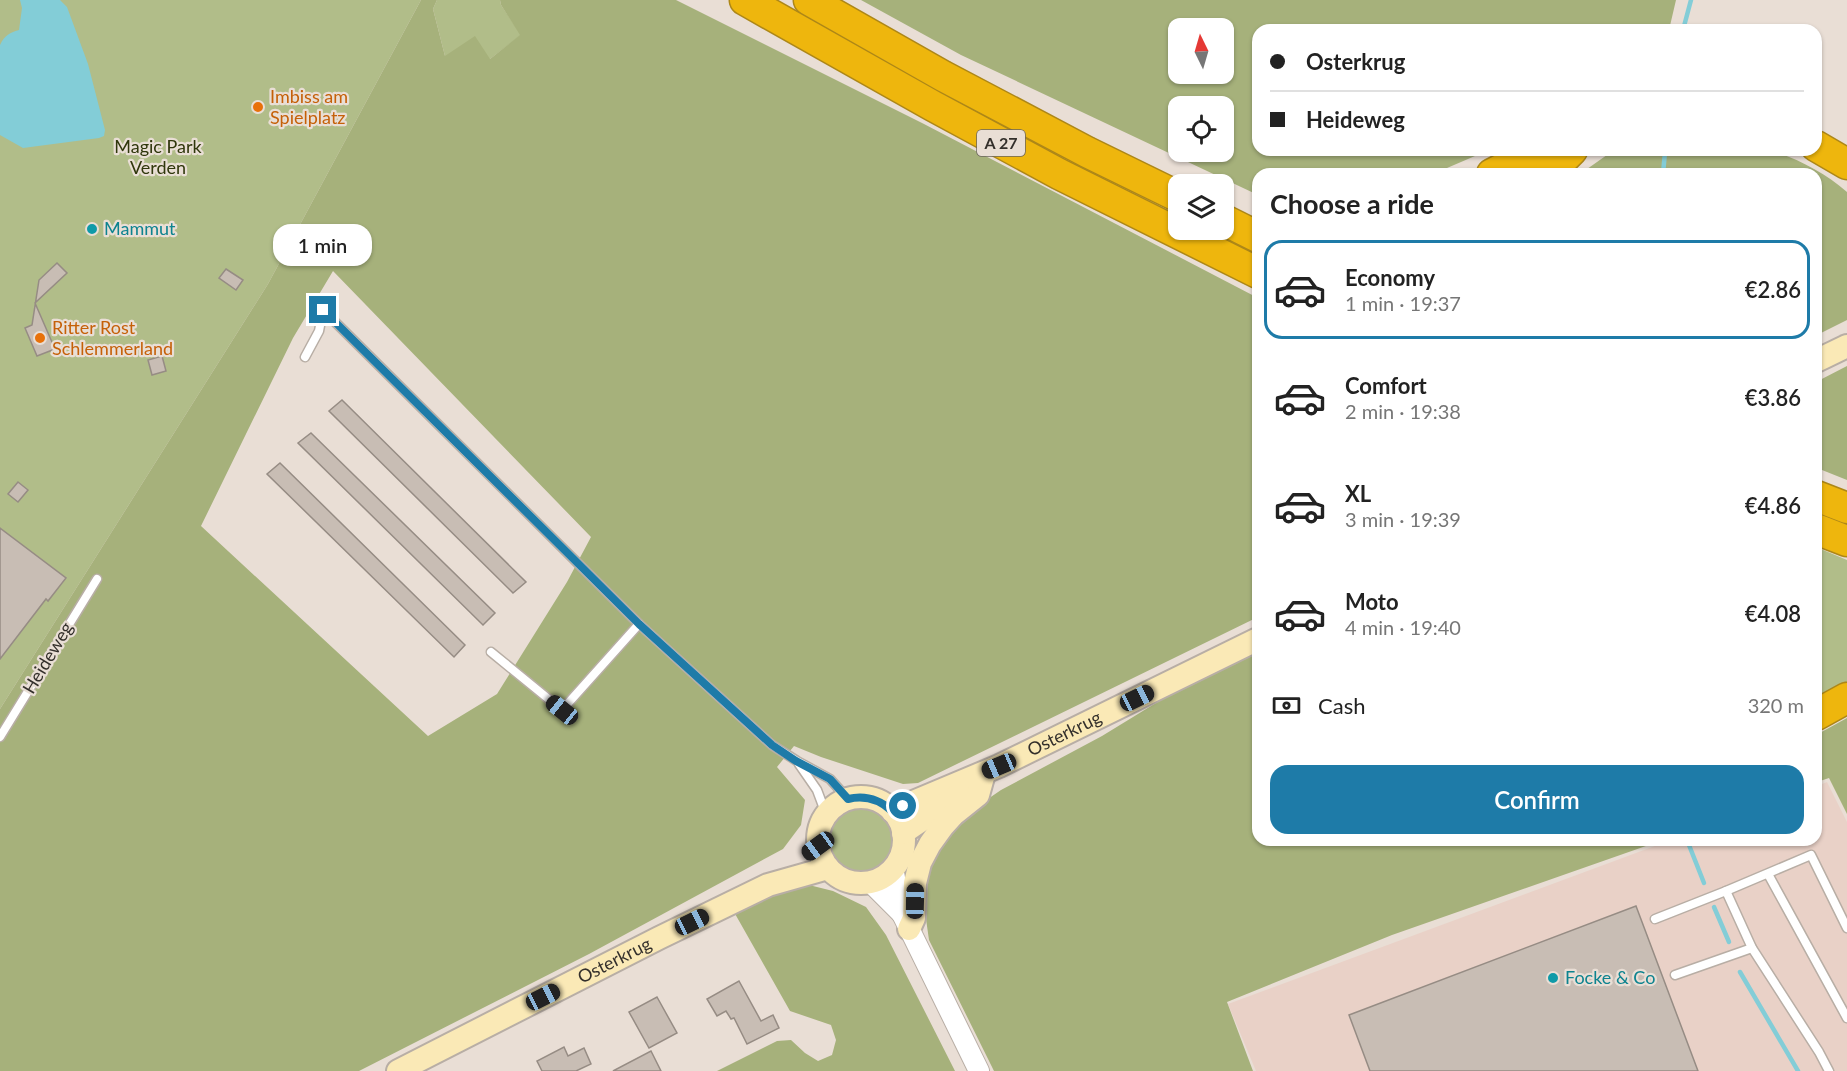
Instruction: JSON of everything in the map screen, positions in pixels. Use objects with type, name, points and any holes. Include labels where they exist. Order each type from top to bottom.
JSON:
[{"type":"highway","name":"A 27","points":[[745,0],[1059,174],[1252,270]]},
{"type":"highway","name":"A 27","points":[[809,0],[943,75],[1168,192]]},
{"type":"highway","points":[[1822,149],[1847,164]]},
{"type":"highway","points":[[1504,168],[1527,156]]},
{"type":"highway","points":[[1554,168],[1566,156]]},
{"type":"highway","points":[[1103,159],[1131,158],[1168,175]]},
{"type":"highway","points":[[1234,206],[1252,212]]},
{"type":"highway","points":[[1234,225],[1252,234]]},
{"type":"highway","points":[[1822,498],[1847,508]]},
{"type":"highway","points":[[1822,531],[1847,541]]},
{"type":"highway","points":[[1822,712],[1847,698]]},
{"type":"main road","points":[[1822,358],[1847,346]]},
{"type":"main road","name":"Osterkrug","points":[[892,811],[991,772],[1252,642]]},
{"type":"main road","points":[[906,921],[914,918],[915,883],[920,863],[930,844],[952,815],[978,795],[991,772]]},
{"type":"main road","name":"Osterkrug","points":[[903,833],[991,772]]},
{"type":"main road","points":[[864,797],[884,804],[892,811],[903,833],[900,858],[893,868],[884,876],[861,883],[837,876],[828,868],[822,860],[818,846],[819,828],[832,807],[848,799],[864,797]]},
{"type":"main road","name":"Osterkrug","points":[[768,885],[818,846]]},
{"type":"main road","name":"Osterkrug","points":[[398,1071],[768,885],[828,868]]},
{"type":"street","points":[[893,868],[906,921],[979,1071]]},
{"type":"street","points":[[870,882],[906,921]]},
{"type":"lane","points":[[305,357],[319,331],[323,310],[639,624],[772,745],[830,779],[848,799]]},
{"type":"lane","name":"Heideweg","points":[[0,737],[97,579]]},
{"type":"lane","points":[[491,652],[562,710],[639,624]]},
{"type":"lane","points":[[796,761],[817,790],[826,814]]},
{"type":"lane","points":[[1655,919],[1811,855],[1847,928]]},
{"type":"lane","points":[[1768,874],[1847,1018]]},
{"type":"lane","points":[[1726,891],[1752,948],[1829,1071]]},
{"type":"lane","points":[[1675,975],[1752,948]]},
{"type":"shaded area","points":[[1827,782],[1847,822],[1847,1071],[1256,1071],[1228,1004],[1655,846],[1822,846],[1822,784]]},
{"type":"green space","name":"Magic Park Verden","points":[[0,0],[421,0],[268,284],[0,709]]},
{"type":"green space","points":[[421,0],[437,0],[433,9],[445,56],[475,36],[490,59],[520,35],[500,0],[676,0],[924,124],[1252,295],[1252,620],[918,783],[903,784],[794,746],[777,767],[805,800],[801,825],[783,849],[589,954],[359,1071],[0,1071],[0,709],[268,284]],"holes":[[[333,271],[591,537],[567,582],[497,694],[428,736],[201,526],[293,338]]]},
{"type":"green space","points":[[437,0],[500,0],[521,35],[490,59],[445,56],[433,9]]},
{"type":"green space","points":[[861,0],[1676,0],[1670,24],[1252,24],[1252,156],[1475,156],[1447,168],[1252,168],[1252,192],[1234,184],[1234,174],[1213,174],[1188,162],[1234,162],[1234,96],[1168,96],[1168,153],[961,55]]},
{"type":"green space","points":[[1606,156],[1787,156],[1812,168],[1588,168]]},
{"type":"green space","points":[[1822,175],[1847,192],[1847,320],[1822,332]]},
{"type":"green space","points":[[1847,366],[1847,480],[1822,470],[1822,379]]},
{"type":"green space","points":[[1822,550],[1847,560],[1847,689],[1822,703]]},
{"type":"green space","points":[[1252,656],[1252,846],[1646,846],[1392,935],[1227,1002],[1253,1071],[994,1071],[929,940],[924,905],[926,880],[933,858],[966,814],[1001,790],[1102,736],[1169,695]]},
{"type":"green space","points":[[1847,718],[1847,814],[1829,778],[1822,780],[1822,732]]},
{"type":"green space","points":[[861,806],[874,809],[885,816],[892,827],[895,840],[892,853],[885,864],[874,871],[861,874],[848,871],[837,864],[830,853],[827,840],[830,827],[837,816],[848,809]]},
{"type":"green space","points":[[805,884],[833,891],[866,907],[886,935],[955,1071],[717,1071],[777,1041],[791,1040],[818,1061],[832,1055],[836,1040],[831,1025],[790,1011],[734,912]]},
{"type":"water","points":[[20,0],[60,0],[67,7],[88,64],[105,130],[104,136],[23,148],[0,135],[0,45],[8,35],[19,30],[22,8]]},
{"type":"building","points":[[57,263],[67,273],[35,303],[39,280]]},
{"type":"building","points":[[226,269],[243,280],[236,290],[219,278]]},
{"type":"building","name":"Ritter Rost Schlemmerland","points":[[35,304],[55,349],[37,356],[25,328],[32,325]]},
{"type":"building","points":[[162,356],[166,371],[152,375],[148,360]]},
{"type":"building","points":[[342,400],[526,582],[513,593],[329,411]]},
{"type":"building","points":[[311,433],[495,613],[483,625],[298,443]]},
{"type":"building","points":[[280,463],[465,645],[454,657],[267,474]]},
{"type":"building","points":[[18,482],[28,490],[18,502],[8,494]]},
{"type":"building","points":[[0,528],[66,578],[48,601],[46,599],[0,659]]},
{"type":"building","name":"Focke & Co","points":[[1636,906],[1698,1071],[1370,1071],[1349,1015]]},
{"type":"building","points":[[739,981],[761,1021],[773,1015],[779,1028],[747,1044],[734,1018],[731,1019],[726,1011],[717,1016],[707,999]]},
{"type":"building","points":[[657,997],[677,1033],[649,1048],[629,1012]]},
{"type":"building","points":[[564,1047],[568,1056],[584,1048],[591,1064],[576,1071],[542,1071],[537,1061]]},
{"type":"building","points":[[651,1051],[661,1071],[613,1071]]},
{"type":"waterway","points":[[1685,24],[1691,0]]},
{"type":"waterway","points":[[1664,168],[1665,156]]},
{"type":"waterway","points":[[1689,846],[1704,883]]},
{"type":"waterway","points":[[1714,907],[1729,942]]},
{"type":"waterway","points":[[1740,972],[1798,1071]]},
{"type":"place","name":"Imbiss am Spielplatz","points":[[258,107]]},
{"type":"place","name":"Mammut","points":[[92,229]]},
{"type":"place","name":"Ritter Rost Schlemmerland","points":[[40,338]]},
{"type":"place","name":"Focke & Co","points":[[1553,978]]},
{"type":"route","points":[[323,310],[639,624],[772,745],[830,779],[848,799],[864,797],[874,799],[892,811],[903,806]]}]
